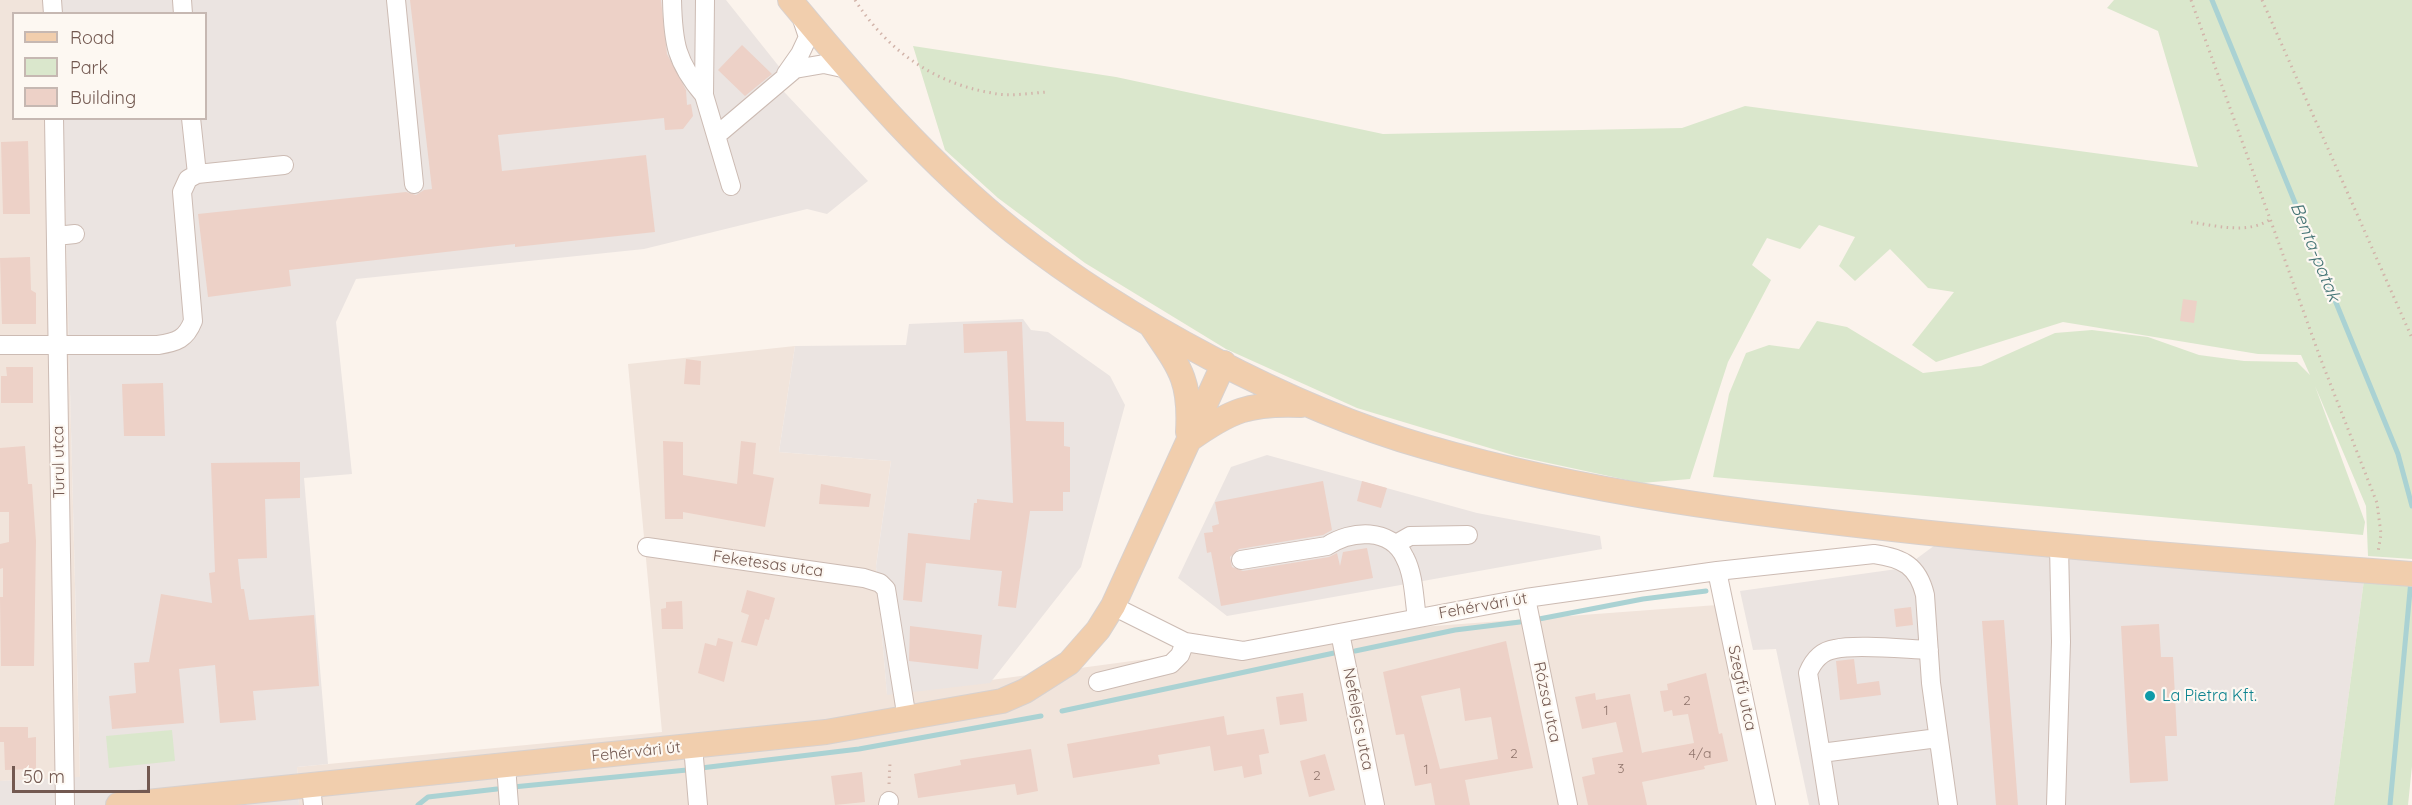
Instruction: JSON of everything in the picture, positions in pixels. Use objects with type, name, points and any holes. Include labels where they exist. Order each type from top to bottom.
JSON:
[{"type":"main road","points":[[793,3],[847,69],[911,138],[992,213],[1082,280],[1149,322],[1224,363],[1309,405],[1423,447],[1627,495],[1758,514],[2059,545],[2412,574]]},
{"type":"main road","points":[[1149,322],[1180,368],[1186,382],[1189,407],[1187,442]]},
{"type":"main road","name":"Fehérvári út","points":[[118,805],[312,795],[506,766],[826,732],[1002,701],[1025,691],[1069,663],[1092,638],[1113,606],[1224,363]]},
{"type":"main road","points":[[1187,442],[1222,417],[1242,409],[1274,404],[1309,405]]},
{"type":"street","points":[[396,0],[414,184]]},
{"type":"street","points":[[672,0],[676,50],[689,78],[704,95]]},
{"type":"street","points":[[705,0],[704,95],[731,186]]},
{"type":"street","points":[[781,80],[800,54],[808,37],[806,26],[793,3]]},
{"type":"street","points":[[717,135],[781,80],[801,66],[824,64],[847,69]]},
{"type":"street","name":"Turul utca","points":[[54,120],[65,805]]},
{"type":"street","points":[[192,120],[197,174]]},
{"type":"street","points":[[0,345],[159,345],[176,342],[188,335],[193,321],[183,192],[188,179],[197,174],[284,165]]},
{"type":"street","points":[[56,236],[75,234]]},
{"type":"street","points":[[1241,560],[1327,546],[1337,539],[1365,534],[1381,536],[1396,544],[1406,558],[1417,618]]},
{"type":"street","points":[[1396,544],[1410,536],[1468,536]]},
{"type":"street","points":[[2056,805],[2061,642],[2059,545]]},
{"type":"street","name":"Feketesas utca","points":[[647,547],[864,578],[880,583],[886,589],[908,719]]},
{"type":"street","name":"Fehérvári út","points":[[1113,606],[1185,642],[1243,651],[1526,598],[1717,571],[1874,554],[1898,559],[1905,561],[1918,574],[1925,595],[1938,738],[1948,805]]},
{"type":"street","name":"Szegfű utca","points":[[1717,571],[1766,805]]},
{"type":"street","name":"Rózsa utca","points":[[1526,598],[1568,805]]},
{"type":"street","name":"Nefelejcs utca","points":[[1340,633],[1375,805]]},
{"type":"street","points":[[1098,682],[1171,664],[1180,655],[1185,642]]},
{"type":"street","points":[[1829,805],[1808,673],[1819,655],[1836,648],[1929,650]]},
{"type":"street","points":[[1821,753],[1938,738]]},
{"type":"street","points":[[693,746],[698,805]]},
{"type":"street","points":[[506,766],[509,805]]},
{"type":"path","points":[[855,0],[868,20],[911,63],[955,84],[994,94],[1047,92]]},
{"type":"path","points":[[2191,0],[2269,220],[2377,503],[2381,534],[2381,572]]},
{"type":"path","points":[[2262,0],[2412,338]]},
{"type":"path","points":[[2191,222],[2232,228],[2259,226],[2269,220]]},
{"type":"shaded area","points":[[0,0],[60,0],[60,12],[12,12],[12,120],[63,120],[80,778],[0,781]]},
{"type":"shaded area","points":[[60,0],[726,0],[781,69],[771,78],[868,181],[827,214],[807,209],[644,249],[356,279],[336,322],[352,474],[304,478],[328,764],[297,767],[299,805],[0,805],[0,781],[80,777],[63,120],[207,120],[207,12],[60,12]]},
{"type":"shaded area","points":[[1023,319],[1031,330],[1048,332],[1110,376],[1125,405],[1081,567],[990,683],[887,695],[876,566],[891,461],[779,452],[795,346],[906,345],[909,324]]},
{"type":"shaded area","points":[[795,346],[779,452],[891,461],[876,566],[887,694],[1340,633],[1717,605],[1760,805],[299,805],[297,767],[662,732],[628,364]]},
{"type":"shaded area","points":[[1267,455],[1477,513],[1600,536],[1602,549],[1227,616],[1178,578],[1231,467]]},
{"type":"shaded area","points":[[1954,531],[2366,565],[2334,805],[1809,805],[1776,649],[1753,650],[1740,591],[1904,568]]},
{"type":"green space","points":[[2114,0],[2412,0],[2412,559],[2368,556],[2366,506],[2315,386],[2365,522],[2363,535],[1713,477],[1729,394],[1746,353],[1769,345],[1799,349],[1817,321],[1847,327],[1923,373],[1981,366],[2055,333],[2092,330],[2148,337],[2199,355],[2244,361],[2297,362],[2310,375],[2301,355],[2258,354],[2063,322],[1936,362],[1912,345],[1954,292],[1928,288],[1890,249],[1855,281],[1839,266],[1855,237],[1819,225],[1800,249],[1767,238],[1752,265],[1771,280],[1728,362],[1690,479],[1641,483],[1516,456],[1357,408],[1226,349],[1085,263],[998,198],[945,150],[913,46],[1116,77],[1383,134],[1682,128],[1745,106],[2198,167],[2158,31],[2107,8]]},
{"type":"green space","points":[[2412,563],[2412,766],[2408,805],[2334,805],[2366,565]]},
{"type":"green space","points":[[172,730],[175,761],[109,768],[106,736]]},
{"type":"building","points":[[410,0],[661,0],[667,54],[686,90],[687,105],[691,104],[693,116],[683,129],[665,130],[664,118],[498,135],[502,171],[646,155],[655,232],[515,247],[515,244],[289,270],[291,286],[208,297],[198,214],[406,192],[416,195],[424,190],[432,189]]},
{"type":"building","points":[[742,45],[772,74],[745,96],[718,70]]},
{"type":"building","points":[[28,141],[30,214],[3,214],[1,142]]},
{"type":"building","points":[[30,257],[31,290],[36,293],[36,324],[2,324],[0,258]]},
{"type":"building","points":[[2183,299],[2197,301],[2194,323],[2180,321]]},
{"type":"building","points":[[1022,322],[1026,421],[1064,422],[1064,446],[1070,447],[1070,492],[1063,492],[1063,511],[1030,511],[1016,608],[998,606],[1002,571],[926,563],[922,602],[903,600],[908,533],[970,540],[974,503],[977,503],[977,499],[1013,503],[1007,351],[964,353],[963,324]]},
{"type":"building","points":[[686,359],[701,361],[700,385],[684,384]]},
{"type":"building","points":[[6,367],[33,367],[33,403],[1,403],[1,376],[7,376]]},
{"type":"building","points":[[163,383],[165,436],[124,436],[122,384]]},
{"type":"building","points":[[663,441],[683,442],[683,475],[737,484],[741,441],[756,443],[753,474],[774,478],[765,527],[683,512],[683,519],[665,519]]},
{"type":"building","points":[[25,446],[28,484],[32,484],[36,541],[34,666],[1,666],[0,597],[3,597],[3,568],[0,569],[0,544],[9,542],[9,512],[0,512],[0,448]]},
{"type":"building","points":[[300,462],[300,498],[265,499],[267,558],[238,559],[241,589],[244,589],[249,620],[314,615],[319,686],[253,691],[256,720],[220,723],[215,665],[179,669],[184,723],[112,729],[109,696],[136,693],[134,663],[149,662],[161,594],[212,603],[209,573],[215,572],[211,463]]},
{"type":"building","points":[[1323,481],[1332,530],[1323,535],[1239,549],[1230,557],[1232,567],[1243,571],[1329,557],[1337,553],[1340,566],[1343,552],[1367,548],[1373,578],[1221,606],[1211,552],[1207,553],[1204,533],[1213,532],[1212,526],[1219,524],[1215,502]]},
{"type":"building","points":[[1362,481],[1387,488],[1381,508],[1357,501]]},
{"type":"building","points":[[821,484],[871,494],[869,507],[819,504]]},
{"type":"building","points":[[747,590],[775,598],[769,620],[765,619],[757,646],[741,642],[749,615],[741,612]]},
{"type":"building","points":[[682,601],[683,629],[662,629],[661,609],[666,608],[666,602]]},
{"type":"building","points":[[1911,607],[1913,625],[1896,627],[1894,609]]},
{"type":"building","points":[[2004,620],[2018,805],[1996,805],[1982,621]]},
{"type":"building","name":"La Pietra Kft.","points":[[2159,624],[2161,657],[2173,657],[2177,736],[2165,736],[2168,781],[2130,783],[2121,626]]},
{"type":"building","points":[[910,626],[982,635],[978,669],[909,661]]},
{"type":"building","points":[[718,638],[733,642],[724,682],[698,673],[705,643],[716,646]]},
{"type":"building","points":[[1506,641],[1533,768],[1465,780],[1470,805],[1435,805],[1431,783],[1415,786],[1404,734],[1396,735],[1383,672]],"holes":[[[1460,688],[1465,721],[1491,717],[1498,759],[1440,769],[1421,696]]]},
{"type":"building","points":[[1854,659],[1857,684],[1879,681],[1881,695],[1840,700],[1836,661]]},
{"type":"building","points":[[1706,673],[1719,734],[1722,733],[1728,761],[1704,766],[1705,769],[1642,782],[1647,805],[1588,805],[1582,777],[1595,774],[1592,758],[1623,752],[1616,722],[1582,729],[1575,697],[1595,693],[1596,700],[1630,694],[1642,753],[1694,743],[1688,714],[1673,716],[1672,710],[1664,712],[1660,691],[1668,690],[1667,684]]},
{"type":"building","points":[[1303,693],[1307,721],[1280,725],[1276,697]]},
{"type":"building","points":[[1224,716],[1227,735],[1264,729],[1269,753],[1259,755],[1262,774],[1244,778],[1242,766],[1214,771],[1210,746],[1158,755],[1160,764],[1073,778],[1067,744]]},
{"type":"building","points":[[0,727],[28,727],[28,738],[36,737],[36,769],[5,770],[4,742],[0,742]]},
{"type":"building","points":[[1031,749],[1038,791],[1017,795],[1015,784],[918,798],[914,774],[961,765],[960,760]]},
{"type":"building","points":[[1325,754],[1335,790],[1309,797],[1300,761]]},
{"type":"building","points":[[862,772],[865,802],[835,805],[831,776]]},
{"type":"waterway","name":"Benta-patak","points":[[2212,0],[2398,454],[2412,506]]},
{"type":"waterway","name":"Benta-patak","points":[[2390,805],[2411,580]]},
{"type":"waterway","points":[[1539,619],[1643,599],[1706,591]]},
{"type":"waterway","points":[[1355,651],[1455,630],[1520,622]]},
{"type":"waterway","points":[[1062,711],[1334,653]]},
{"type":"waterway","points":[[701,768],[859,749],[1041,716]]},
{"type":"waterway","points":[[513,787],[687,770]]},
{"type":"waterway","points":[[418,805],[428,797],[497,789]]},
{"type":"place","name":"La Pietra Kft.","points":[[2150,696]]}]
